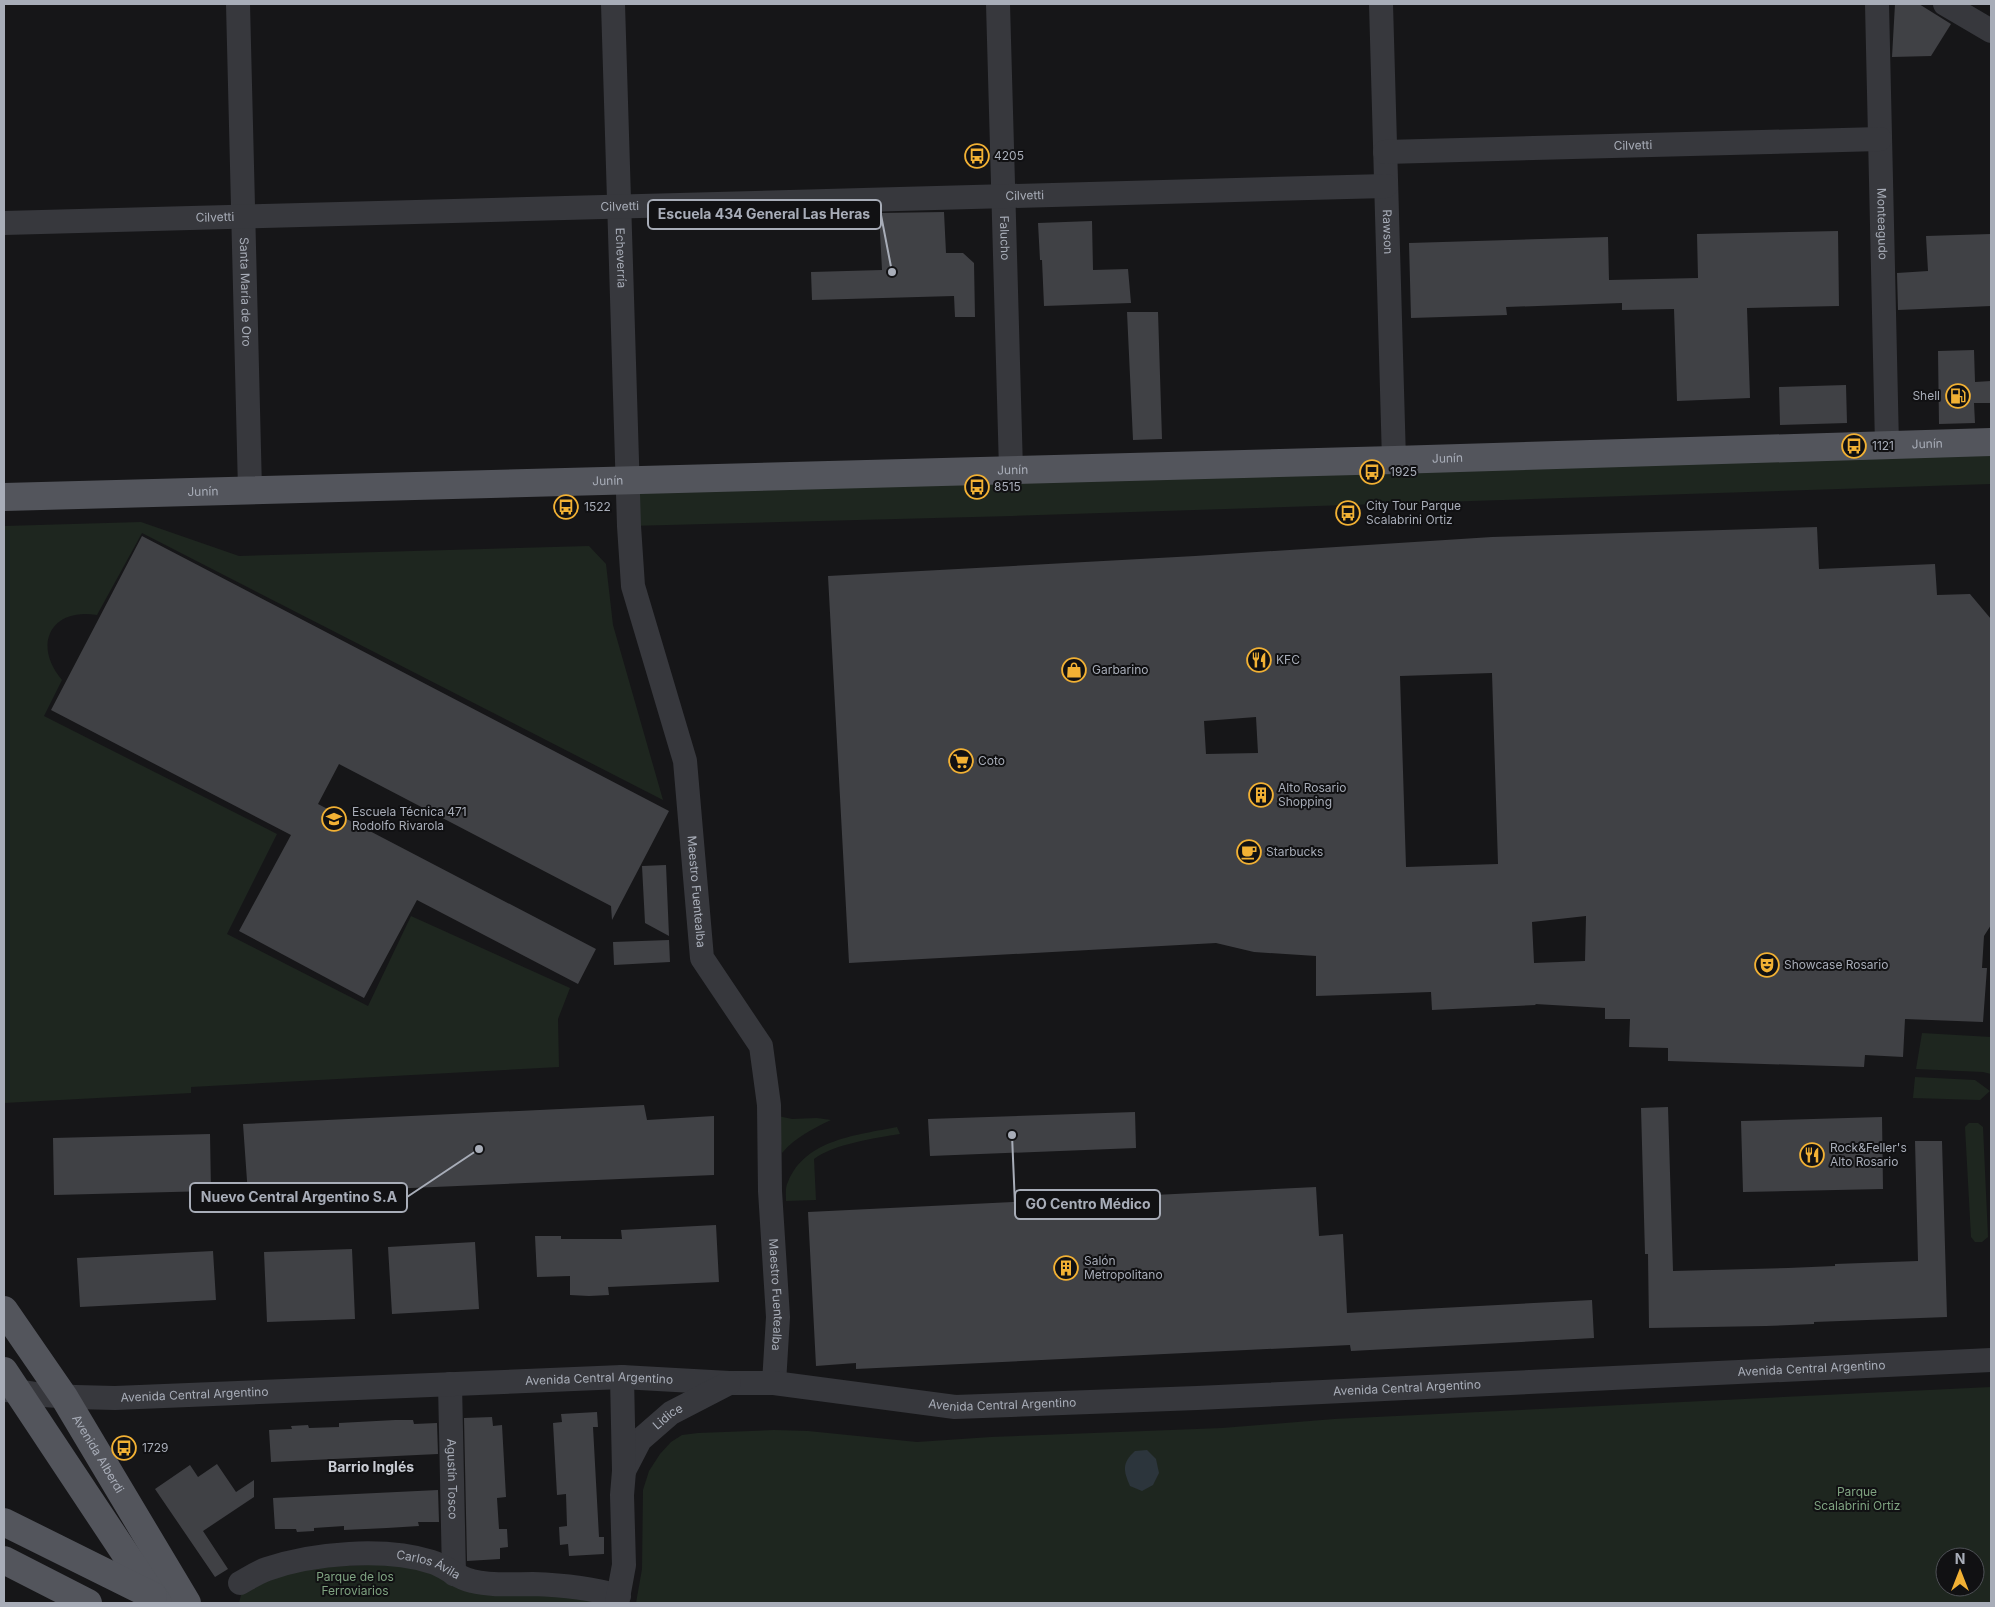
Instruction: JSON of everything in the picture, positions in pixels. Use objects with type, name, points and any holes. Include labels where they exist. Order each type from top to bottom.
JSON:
[{"type":"main road","name":"Junín","points":[[4,497],[1991,442]]},
{"type":"main road","name":"Avenida Alberdi","points":[[4,1310],[64,1397],[187,1603]]},
{"type":"main road","points":[[8,1384],[160,1601]]},
{"type":"main road","points":[[4,1522],[160,1601]]},
{"type":"main road","points":[[4,1560],[88,1603]]},
{"type":"street","name":"Santa María de Oro","points":[[238,4],[250,490]]},
{"type":"street","name":"Echeverría","points":[[613,4],[628,481]]},
{"type":"street","name":"Falucho","points":[[998,4],[1011,470]]},
{"type":"street","name":"Rawson","points":[[1381,4],[1394,460]]},
{"type":"street","name":"Monteagudo","points":[[1877,4],[1888,445]]},
{"type":"street","points":[[1945,4],[1991,31]]},
{"type":"street","name":"Cilvetti","points":[[1385,152],[1880,139]]},
{"type":"street","name":"Cilvetti","points":[[4,223],[1386,186]]},
{"type":"street","name":"Maestro Fuentealba","points":[[628,481],[633,586],[685,761],[702,958],[761,1046],[769,1106],[770,1191],[778,1316],[774,1382]]},
{"type":"street","name":"Avenida Central Argentino","points":[[8,1384],[40,1395],[115,1398],[622,1377],[729,1383],[774,1382],[955,1407],[1197,1398],[1991,1360]]},
{"type":"street","name":"Lidice","points":[[618,1600],[624,1566],[622,1377]]},
{"type":"street","name":"Lidice","points":[[624,1471],[640,1440],[671,1413],[729,1383]]},
{"type":"street","name":"Agustín Tosco","points":[[450,1384],[454,1574]]},
{"type":"street","name":"Carlos Ávila","points":[[240,1583],[266,1569],[301,1560],[337,1555],[376,1554],[404,1556],[433,1562],[472,1582],[546,1584],[592,1588],[618,1600]]},
{"type":"green space","points":[[1991,442],[1991,484],[1012,516],[629,526],[628,481]]},
{"type":"green space","points":[[141,522],[239,556],[589,546],[606,564],[613,625],[663,800],[142,533],[97,615],[81,614],[68,617],[58,623],[51,631],[48,642],[48,654],[53,667],[62,680],[44,716],[277,834],[227,934],[368,1006],[411,916],[570,988],[558,1019],[559,1067],[191,1087],[191,1093],[4,1103],[4,526]]},
{"type":"green space","points":[[1922,1033],[1991,1037],[1991,1074],[1916,1069]]},
{"type":"green space","points":[[1915,1077],[1975,1080],[1990,1091],[1980,1100],[1913,1098]]},
{"type":"green space","points":[[778,1116],[792,1119],[817,1118],[831,1120],[799,1138],[782,1153]]},
{"type":"green space","points":[[1969,1123],[1978,1123],[1983,1127],[1988,1237],[1982,1242],[1975,1242],[1971,1237],[1965,1127]]},
{"type":"green space","points":[[897,1127],[900,1134],[832,1149],[814,1159],[816,1200],[786,1201],[787,1184],[796,1168],[807,1156],[834,1141]]},
{"type":"green space","name":"Parque Scalabrini Ortiz","points":[[1991,1387],[1991,1603],[636,1603],[642,1569],[643,1490],[649,1471],[660,1454],[671,1442],[682,1435],[774,1430],[808,1431],[917,1442],[991,1437],[1222,1428],[1334,1419]]},
{"type":"green space","name":"Parque de los Ferroviarios","points":[[390,1564],[595,1600],[598,1603],[239,1603],[241,1595],[246,1591],[270,1579],[301,1568]]},
{"type":"shaded area","points":[[1147,1450],[1156,1459],[1159,1473],[1153,1485],[1142,1491],[1130,1486],[1125,1467],[1128,1459],[1135,1451]]},
{"type":"building","points":[[1895,4],[1919,4],[1951,24],[1931,56],[1892,57]]},
{"type":"building","points":[[944,212],[946,253],[963,253],[974,263],[975,317],[955,317],[954,296],[812,300],[811,272],[882,270],[879,213]]},
{"type":"building","points":[[1092,221],[1093,270],[1128,269],[1131,303],[1044,306],[1038,223]]},
{"type":"building","points":[[1838,231],[1839,306],[1747,308],[1750,398],[1677,401],[1674,309],[1622,310],[1622,303],[1506,307],[1507,315],[1411,318],[1409,243],[1608,237],[1609,280],[1698,278],[1697,234]]},
{"type":"building","points":[[1991,234],[1991,306],[1898,310],[1897,273],[1928,271],[1926,236]]},
{"type":"building","points":[[1127,312],[1158,312],[1162,439],[1133,440]]},
{"type":"building","points":[[1974,350],[1975,382],[1991,381],[1991,403],[1974,403],[1975,423],[1939,424],[1938,351]]},
{"type":"building","points":[[1846,385],[1847,423],[1780,425],[1779,387]]},
{"type":"building","points":[[1817,527],[1819,569],[1935,564],[1937,595],[1970,594],[1991,619],[1991,925],[1984,936],[1982,968],[1987,968],[1983,1022],[1905,1019],[1903,1057],[1865,1055],[1864,1067],[1668,1061],[1668,1048],[1629,1047],[1630,1019],[1605,1019],[1605,1008],[1535,1004],[1432,1010],[1431,992],[1316,996],[1316,956],[1254,952],[1216,943],[849,963],[828,576],[1195,556],[1492,537]],"holes":[[[1492,673],[1498,864],[1406,867],[1400,676]],[[1256,717],[1258,753],[1206,754],[1204,721]],[[1586,916],[1585,961],[1534,963],[1532,922]]]},
{"type":"building","points":[[142,536],[669,811],[612,920],[611,906],[339,764],[318,804],[596,949],[578,984],[417,900],[364,998],[239,931],[291,835],[51,710]]},
{"type":"building","points":[[666,865],[669,936],[645,923],[642,866]]},
{"type":"building","points":[[669,940],[670,962],[614,965],[613,942]]},
{"type":"building","points":[[644,1105],[647,1120],[714,1116],[714,1175],[248,1195],[243,1124]]},
{"type":"building","points":[[1668,1107],[1673,1271],[1788,1268],[1918,1261],[1915,1141],[1942,1141],[1947,1317],[1814,1322],[1814,1324],[1766,1326],[1649,1328],[1648,1254],[1645,1254],[1641,1108]]},
{"type":"building","points":[[1135,1112],[1136,1148],[930,1156],[928,1119]]},
{"type":"building","name":"Rock&Feller's Alto Rosario","points":[[1882,1117],[1883,1189],[1743,1192],[1741,1121]]},
{"type":"building","points":[[210,1134],[211,1191],[54,1195],[53,1138]]},
{"type":"building","name":"Salón Metropolitano","points":[[1316,1187],[1319,1236],[1343,1234],[1347,1313],[1592,1300],[1594,1338],[1351,1351],[1350,1345],[856,1369],[856,1363],[816,1366],[808,1212]]},
{"type":"building","points":[[716,1225],[719,1282],[608,1287],[609,1295],[589,1296],[570,1295],[570,1276],[537,1277],[535,1236],[561,1236],[561,1239],[622,1239],[621,1230]]},
{"type":"building","points":[[475,1242],[479,1309],[392,1314],[388,1247]]},
{"type":"building","points":[[352,1249],[355,1319],[267,1322],[264,1252]]},
{"type":"building","points":[[213,1251],[216,1300],[80,1307],[77,1258]]},
{"type":"building","points":[[597,1412],[598,1427],[593,1427],[599,1537],[604,1537],[604,1554],[569,1556],[568,1544],[560,1545],[559,1527],[567,1526],[566,1494],[557,1495],[553,1423],[562,1422],[561,1414]]},
{"type":"building","points":[[492,1417],[493,1426],[502,1425],[506,1497],[497,1498],[499,1529],[507,1529],[508,1547],[500,1548],[500,1559],[467,1561],[464,1418]]},
{"type":"building","points":[[413,1420],[414,1424],[437,1423],[438,1454],[271,1462],[269,1430],[292,1429],[291,1426],[308,1425],[309,1428],[339,1427],[339,1423]]},
{"type":"building","points":[[217,1464],[236,1492],[254,1480],[254,1497],[203,1531],[228,1569],[215,1577],[155,1489],[190,1465],[198,1477]]},
{"type":"building","points":[[438,1490],[439,1522],[418,1522],[419,1526],[344,1530],[344,1526],[314,1528],[314,1531],[297,1532],[296,1529],[275,1529],[273,1498]]},
{"type":"place","name":"4205","points":[[977,156]]},
{"type":"place","name":"Escuela 434 General Las Heras","points":[[892,272]]},
{"type":"place","name":"Shell","points":[[1958,396]]},
{"type":"place","name":"1121","points":[[1854,446]]},
{"type":"place","name":"1925","points":[[1372,472]]},
{"type":"place","name":"8515","points":[[977,487]]},
{"type":"place","name":"1522","points":[[566,507]]},
{"type":"place","name":"City Tour Parque Scalabrini Ortiz","points":[[1348,513]]},
{"type":"place","name":"KFC","points":[[1259,660]]},
{"type":"place","name":"Garbarino","points":[[1074,670]]},
{"type":"place","name":"Coto","points":[[961,761]]},
{"type":"place","name":"Alto Rosario Shopping","points":[[1261,795]]},
{"type":"place","name":"Escuela Técnica 471 Rodolfo Rivarola","points":[[334,819]]},
{"type":"place","name":"Starbucks","points":[[1249,852]]},
{"type":"place","name":"Showcase Rosario","points":[[1767,965]]},
{"type":"place","name":"GO Centro Médico","points":[[1012,1135]]},
{"type":"place","name":"Nuevo Central Argentino S.A","points":[[479,1149]]},
{"type":"place","name":"Rock&Feller's Alto Rosario","points":[[1812,1155]]},
{"type":"place","name":"Salón Metropolitano","points":[[1066,1268]]},
{"type":"place","name":"1729","points":[[124,1448]]},
{"type":"district","name":"Barrio Inglés","points":[[371,1467]]}]
